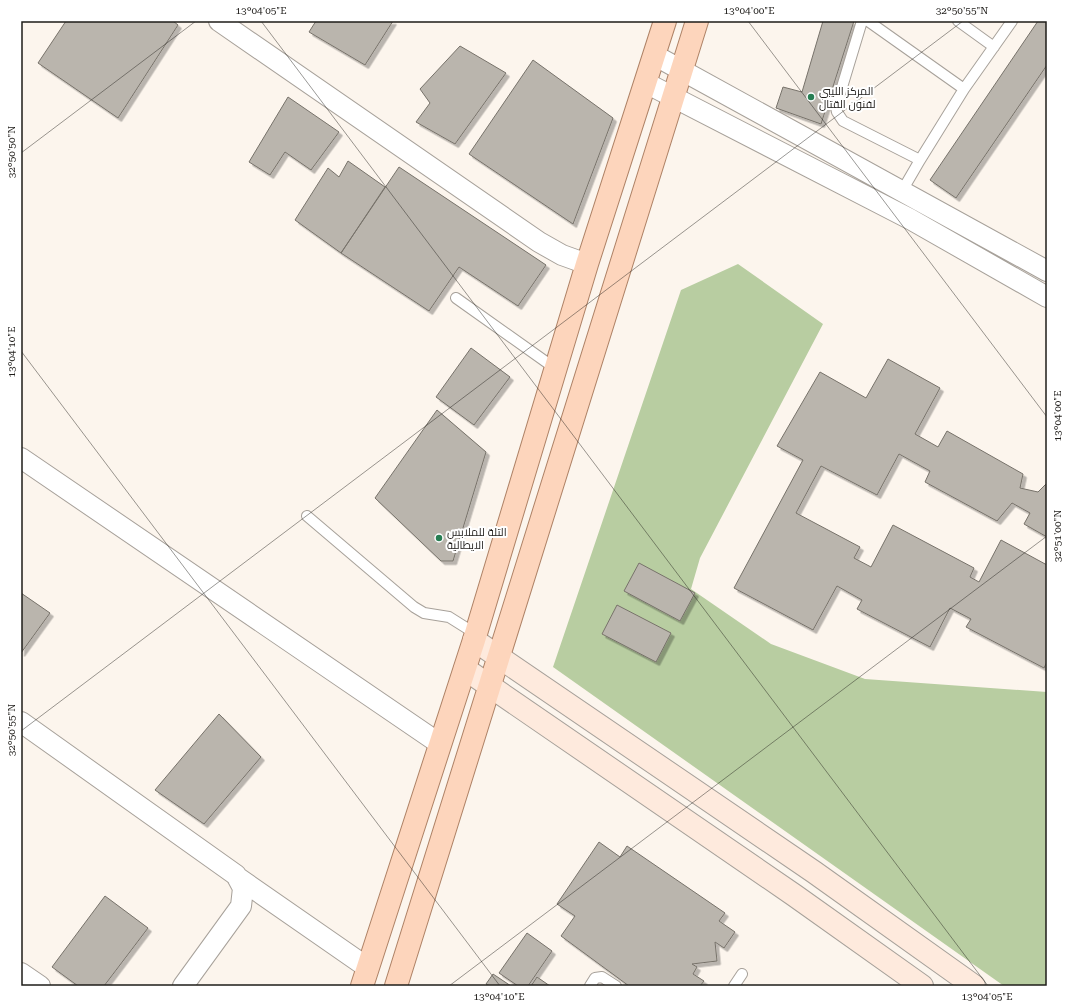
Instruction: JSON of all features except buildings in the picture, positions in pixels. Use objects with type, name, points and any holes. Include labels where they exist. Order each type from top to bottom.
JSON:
[{"type":"main road","points":[[365,977],[465,669],[588,264],[665,21]]},
{"type":"main road","points":[[396,986],[491,687],[498,657],[697,21]]},
{"type":"street","points":[[219,21],[539,242],[562,255],[588,264]]},
{"type":"street","points":[[654,55],[1047,271]]},
{"type":"street","points":[[646,84],[910,219],[1047,297]]},
{"type":"street","points":[[910,219],[921,201]]},
{"type":"street","points":[[21,458],[440,744]]},
{"type":"street","points":[[475,637],[498,657],[814,872],[974,986]]},
{"type":"street","points":[[465,669],[794,895],[922,986]]},
{"type":"street","points":[[21,722],[238,877],[365,977]]},
{"type":"street","points":[[184,986],[241,906],[243,888],[238,877]]},
{"type":"street","points":[[21,972],[40,986]]},
{"type":"lane","points":[[862,21],[836,107],[837,112],[843,121],[920,160]]},
{"type":"lane","points":[[868,21],[964,89]]},
{"type":"lane","points":[[958,21],[994,47]]},
{"type":"lane","points":[[902,191],[964,89],[1012,21]]},
{"type":"lane","points":[[456,298],[556,369]]},
{"type":"lane","points":[[308,516],[414,607],[424,613],[449,617],[475,637]]},
{"type":"lane","points":[[734,986],[742,974]]},
{"type":"lane","points":[[590,986],[595,978],[602,977],[616,986]]},
{"type":"green space","points":[[738,264],[823,324],[700,558],[691,589],[771,644],[865,679],[1047,692],[1047,986],[1004,986],[553,667],[681,290]]},
{"type":"place","name":"المركز الليبي لفنون القتال","points":[[811,97]]},
{"type":"place","name":"التلة للملابس الايطالية","points":[[439,538]]}]
